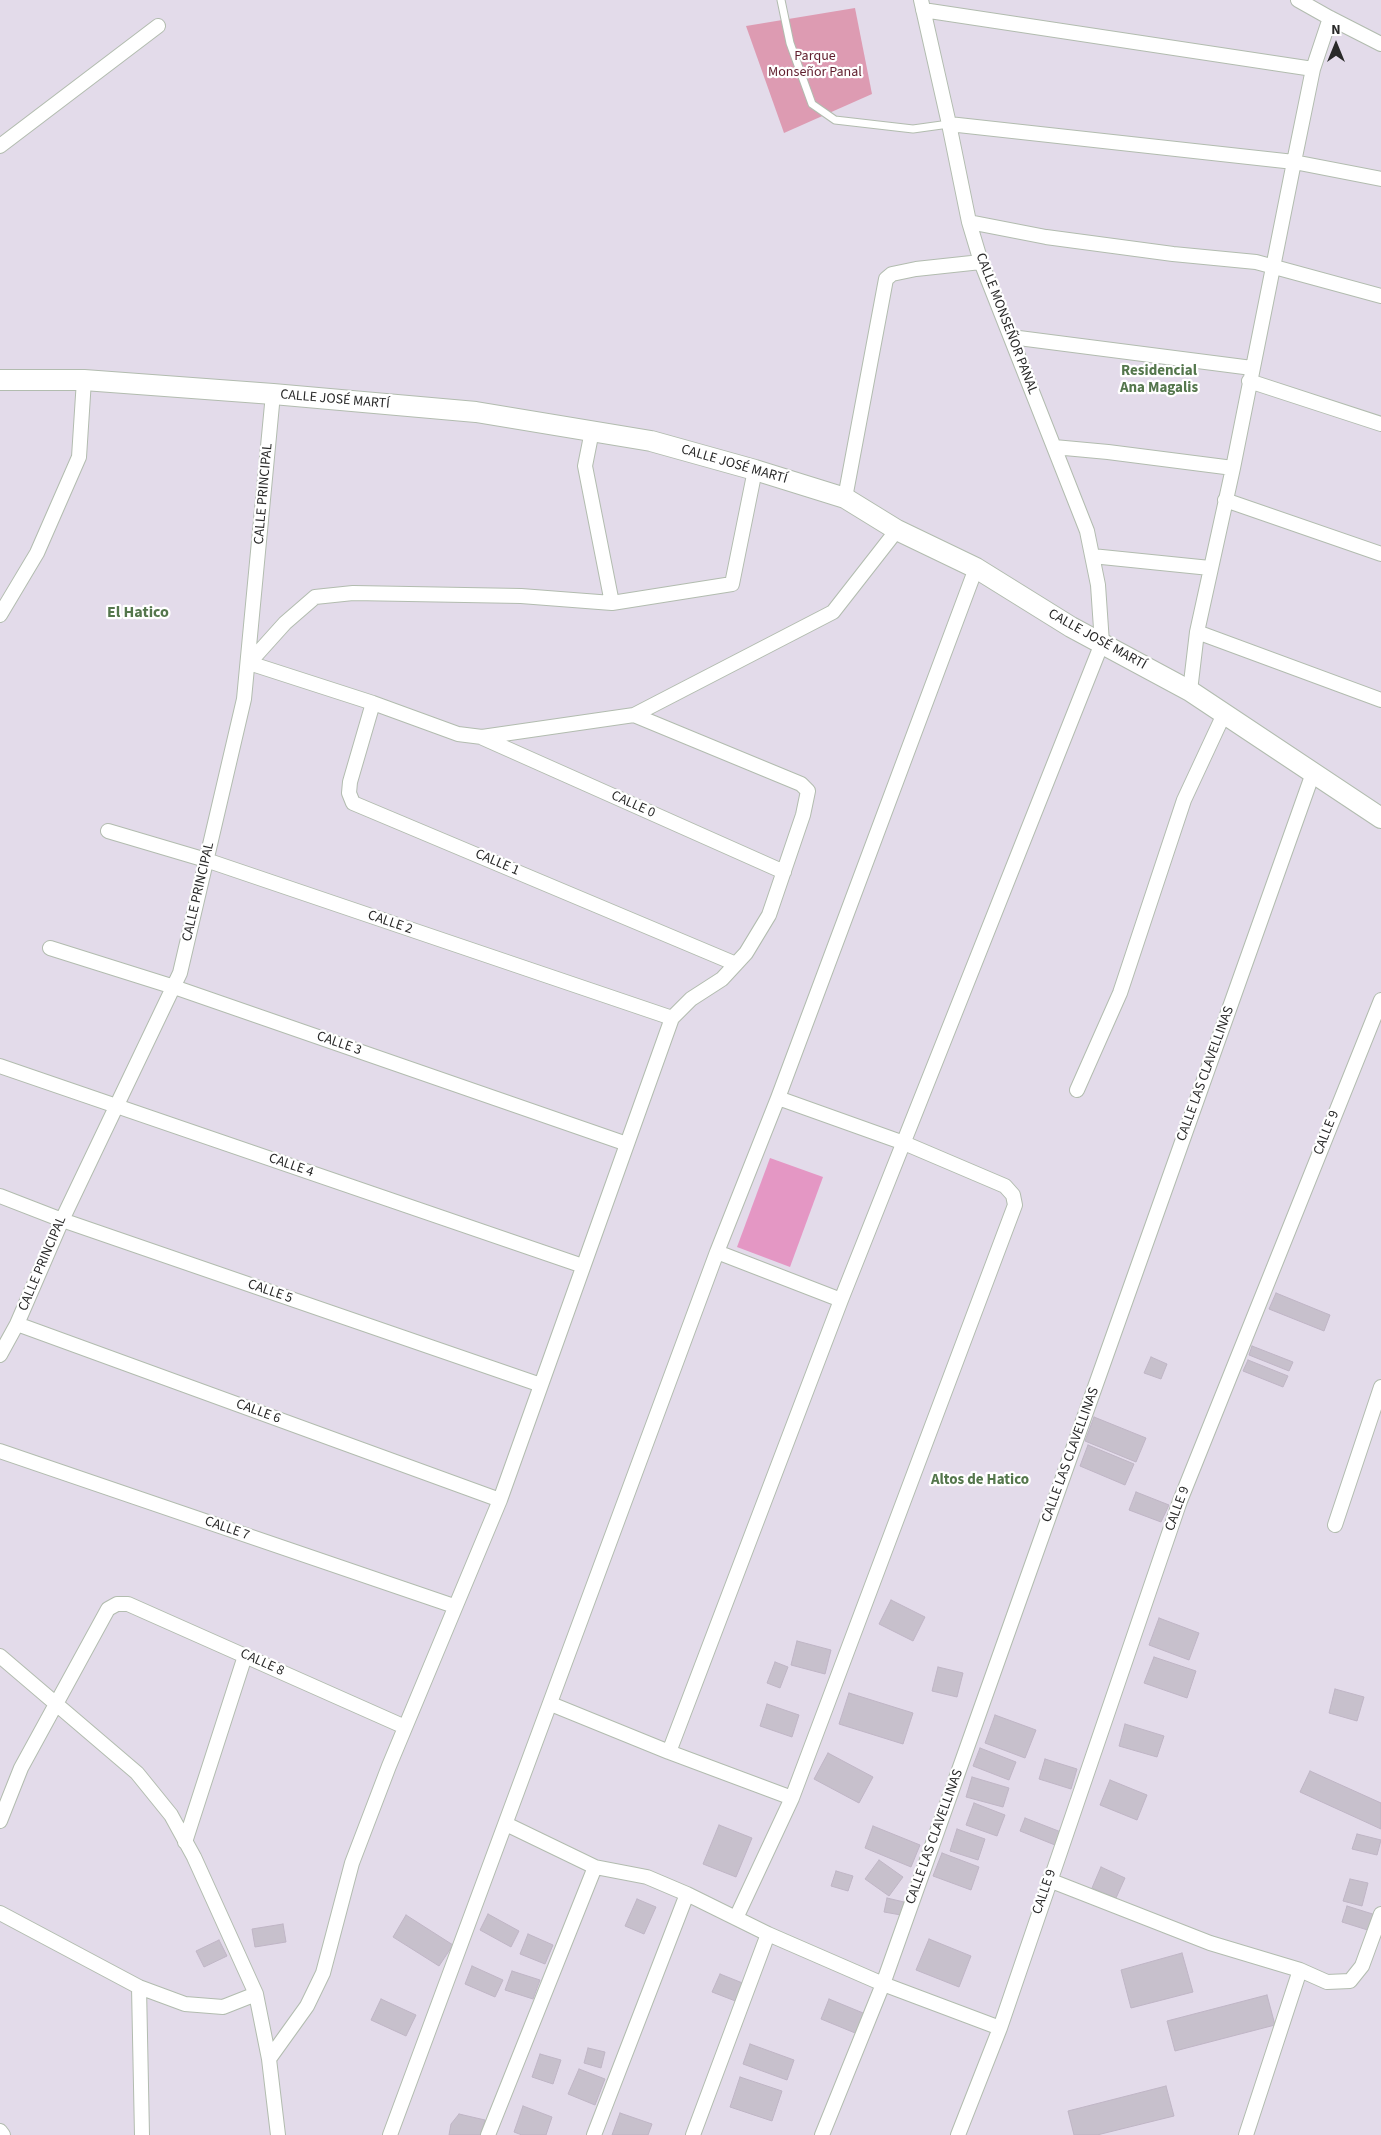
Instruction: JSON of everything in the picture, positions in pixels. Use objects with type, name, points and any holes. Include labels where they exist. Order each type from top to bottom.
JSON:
[{"type":"main road","name":"CALLE JOSÉ MARTÍ","points":[[0,380],[84,380],[476,412],[651,441],[846,498],[897,530],[976,568],[1071,627],[1190,691],[1381,818]]},
{"type":"street","points":[[1298,0],[1381,44]]},
{"type":"street","name":"CALLE MONSEÑOR PANAL","points":[[922,5],[969,222],[981,262],[1087,531],[1098,586],[1102,643]]},
{"type":"street","points":[[922,5],[1314,69]]},
{"type":"street","points":[[1190,691],[1198,632],[1210,568],[1233,468],[1250,375],[1294,162],[1314,69],[1330,18]]},
{"type":"street","points":[[0,146],[158,26]]},
{"type":"street","points":[[949,124],[1294,162],[1381,179]]},
{"type":"street","points":[[969,222],[1065,240],[1173,254],[1256,262],[1272,268],[1381,296]]},
{"type":"street","points":[[846,498],[886,279],[892,274],[916,269],[981,262]]},
{"type":"street","points":[[1011,337],[1250,375],[1381,424]]},
{"type":"street","points":[[0,615],[37,553],[79,457],[84,380]]},
{"type":"street","name":"CALLE PRINCIPAL","points":[[0,1355],[17,1324],[62,1220],[180,973],[244,699],[249,663],[273,394]]},
{"type":"street","points":[[592,431],[585,466],[612,603]]},
{"type":"street","points":[[1054,447],[1233,468]]},
{"type":"street","points":[[755,470],[732,584],[612,603],[521,596],[353,593],[315,597],[285,623],[249,663],[373,703],[458,734],[482,738],[634,715],[833,612],[897,530]]},
{"type":"street","points":[[1225,500],[1381,554]]},
{"type":"street","points":[[1092,556],[1210,568]]},
{"type":"street","points":[[390,2135],[718,1252],[778,1098],[976,568]]},
{"type":"street","points":[[1198,632],[1381,700]]},
{"type":"street","points":[[669,1752],[841,1300],[1102,643]]},
{"type":"street","name":"CALLE 1","points":[[373,703],[350,782],[349,793],[352,802],[736,964]]},
{"type":"street","points":[[1077,1090],[1120,993],[1184,800],[1224,714]]},
{"type":"street","points":[[269,2059],[307,2006],[323,1973],[352,1862],[454,1606],[475,1563],[500,1500],[672,1018],[691,999],[722,979],[746,953],[769,915],[803,815],[808,791],[801,784],[634,715]]},
{"type":"street","name":"CALLE 0","points":[[482,738],[784,872]]},
{"type":"street","name":"CALLE LAS CLAVELLINAS","points":[[822,2135],[883,1984],[1313,773]]},
{"type":"street","name":"CALLE 2","points":[[108,831],[206,860],[672,1018]]},
{"type":"street","name":"CALLE 3","points":[[50,948],[174,987],[627,1144]]},
{"type":"street","name":"CALLE 9","points":[[958,2135],[1000,2028],[1180,1500],[1381,1000]]},
{"type":"street","name":"CALLE 4","points":[[0,1066],[583,1266]]},
{"type":"street","points":[[736,1918],[792,1798],[1015,1205],[1013,1195],[1005,1186],[904,1143],[778,1098]]},
{"type":"street","name":"CALLE 5","points":[[0,1196],[62,1220],[541,1385]]},
{"type":"street","points":[[718,1252],[841,1300]]},
{"type":"street","name":"CALLE 6","points":[[17,1324],[500,1500]]},
{"type":"street","points":[[1336,1525],[1381,1387]]},
{"type":"street","name":"CALLE 7","points":[[0,1451],[454,1606]]},
{"type":"street","name":"CALLE 8","points":[[57,1703],[108,1609],[117,1604],[128,1604],[405,1727]]},
{"type":"street","points":[[0,1656],[137,1773],[171,1815],[256,1994],[269,2059],[278,2135]]},
{"type":"street","points":[[185,1842],[245,1656]]},
{"type":"street","points":[[0,1821],[21,1768],[57,1703]]},
{"type":"street","points":[[550,1704],[669,1752],[792,1798]]},
{"type":"street","points":[[506,1824],[595,1866],[647,1877],[687,1894],[768,1934],[883,1984],[1000,2028]]},
{"type":"street","points":[[488,2135],[595,1866]]},
{"type":"street","points":[[1049,1880],[1210,1943],[1300,1970],[1327,1982],[1350,1981],[1362,1966],[1381,1914]]},
{"type":"street","points":[[594,2135],[687,1894]]},
{"type":"street","points":[[0,1914],[139,1987],[185,2004],[223,2007],[256,1994]]},
{"type":"street","points":[[693,2135],[768,1934]]},
{"type":"street","points":[[1246,2135],[1300,1970]]},
{"type":"street","points":[[139,1987],[142,2135]]},
{"type":"street","points":[[0,2131],[3,2135]]},
{"type":"lane","points":[[781,0],[790,43],[812,104],[835,120],[913,129],[949,124]]},
{"type":"green space","name":"Parque Monseñor Panal","points":[[855,8],[872,94],[784,133],[746,26]]},
{"type":"shaded area","points":[[770,1158],[823,1177],[790,1267],[737,1247]]},
{"type":"building","points":[[1276,1293],[1330,1315],[1324,1331],[1269,1309]]},
{"type":"building","points":[[1252,1346],[1293,1362],[1289,1371],[1249,1355]]},
{"type":"building","points":[[1151,1357],[1167,1364],[1161,1379],[1144,1373]]},
{"type":"building","points":[[1248,1360],[1288,1376],[1283,1387],[1243,1371]]},
{"type":"building","points":[[1094,1417],[1146,1438],[1136,1462],[1085,1441]]},
{"type":"building","points":[[1088,1445],[1134,1464],[1125,1485],[1080,1466]]},
{"type":"building","points":[[1136,1492],[1169,1505],[1161,1522],[1129,1510]]},
{"type":"building","points":[[891,1600],[925,1617],[913,1641],[879,1624]]},
{"type":"building","points":[[1159,1618],[1199,1633],[1189,1660],[1149,1645]]},
{"type":"building","points":[[797,1641],[831,1650],[825,1674],[791,1665]]},
{"type":"building","points":[[1154,1657],[1196,1671],[1187,1698],[1144,1683]]},
{"type":"building","points":[[775,1662],[788,1667],[780,1688],[767,1683]]},
{"type":"building","points":[[938,1667],[963,1673],[957,1697],[932,1691]]},
{"type":"building","points":[[1335,1689],[1364,1697],[1357,1721],[1329,1713]]},
{"type":"building","points":[[849,1693],[913,1713],[903,1744],[839,1724]]},
{"type":"building","points":[[767,1704],[799,1715],[792,1737],[760,1726]]},
{"type":"building","points":[[995,1715],[1036,1730],[1025,1758],[985,1743]]},
{"type":"building","points":[[1125,1724],[1164,1736],[1157,1757],[1119,1746]]},
{"type":"building","points":[[980,1748],[1016,1762],[1009,1780],[973,1766]]},
{"type":"building","points":[[828,1753],[873,1777],[859,1803],[814,1779]]},
{"type":"building","points":[[1045,1759],[1077,1769],[1071,1789],[1039,1779]]},
{"type":"building","points":[[1310,1771],[1381,1803],[1381,1829],[1300,1792]]},
{"type":"building","points":[[972,1777],[1009,1788],[1003,1807],[966,1797]]},
{"type":"building","points":[[1110,1780],[1147,1795],[1137,1820],[1100,1805]]},
{"type":"building","points":[[974,1803],[1005,1815],[997,1836],[966,1825]]},
{"type":"building","points":[[1025,1818],[1061,1832],[1055,1845],[1020,1831]]},
{"type":"building","points":[[719,1825],[752,1838],[736,1877],[703,1864]]},
{"type":"building","points":[[873,1826],[920,1845],[911,1867],[865,1848]]},
{"type":"building","points":[[957,1829],[985,1839],[978,1860],[950,1851]]},
{"type":"building","points":[[1357,1834],[1381,1840],[1377,1855],[1352,1849]]},
{"type":"building","points":[[942,1853],[979,1867],[971,1890],[933,1876]]},
{"type":"building","points":[[879,1860],[903,1877],[889,1896],[865,1879]]},
{"type":"building","points":[[1101,1867],[1125,1878],[1116,1898],[1092,1888]]},
{"type":"building","points":[[836,1871],[853,1876],[848,1891],[831,1886]]},
{"type":"building","points":[[1350,1879],[1368,1883],[1362,1906],[1343,1901]]},
{"type":"building","points":[[887,1898],[904,1902],[901,1915],[884,1912]]},
{"type":"building","points":[[637,1899],[656,1907],[644,1934],[625,1926]]},
{"type":"building","points":[[1347,1906],[1379,1916],[1374,1932],[1342,1922]]},
{"type":"building","points":[[488,1914],[519,1931],[511,1947],[480,1930]]},
{"type":"building","points":[[406,1915],[453,1945],[439,1966],[393,1937]]},
{"type":"building","points":[[283,1924],[286,1942],[255,1947],[252,1929]]},
{"type":"building","points":[[528,1934],[553,1945],[545,1964],[520,1954]]},
{"type":"building","points":[[929,1939],[971,1956],[959,1987],[916,1970]]},
{"type":"building","points":[[219,1940],[227,1956],[204,1967],[196,1951]]},
{"type":"building","points":[[1182,1953],[1193,1992],[1131,2008],[1121,1970]]},
{"type":"building","points":[[472,1966],[503,1980],[495,1997],[465,1984]]},
{"type":"building","points":[[512,1971],[540,1980],[533,1999],[505,1990]]},
{"type":"building","points":[[720,1974],[745,1984],[738,2002],[712,1992]]},
{"type":"building","points":[[1267,1995],[1275,2025],[1175,2051],[1167,2021]]},
{"type":"building","points":[[381,1999],[416,2015],[406,2036],[371,2020]]},
{"type":"building","points":[[829,1999],[868,2015],[860,2035],[821,2019]]},
{"type":"building","points":[[750,2044],[794,2060],[787,2080],[743,2064]]},
{"type":"building","points":[[588,2048],[605,2052],[601,2068],[584,2063]]},
{"type":"building","points":[[540,2054],[561,2060],[553,2084],[532,2077]]},
{"type":"building","points":[[579,2069],[605,2079],[595,2105],[568,2094]]},
{"type":"building","points":[[740,2077],[782,2091],[772,2121],[730,2107]]},
{"type":"building","points":[[1166,2086],[1174,2116],[1097,2135],[1074,2135],[1068,2111]]},
{"type":"building","points":[[523,2106],[552,2117],[546,2135],[522,2135],[514,2132]]},
{"type":"building","points":[[620,2113],[652,2124],[648,2135],[612,2135]]},
{"type":"building","points":[[459,2114],[485,2120],[481,2135],[449,2135],[451,2124]]},
{"type":"district","name":"Residencial Ana Magalis","points":[[1159,380]]},
{"type":"district","name":"El Hatico","points":[[138,613]]},
{"type":"district","name":"Altos de Hatico","points":[[980,1481]]}]
